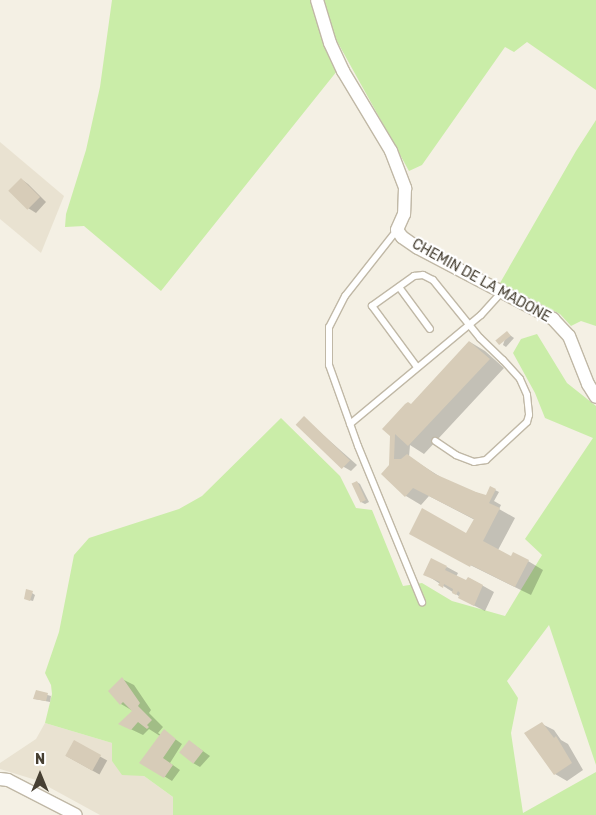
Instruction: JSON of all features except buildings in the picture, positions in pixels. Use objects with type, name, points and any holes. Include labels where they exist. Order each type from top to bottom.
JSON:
[{"type":"street","points":[[317,0],[330,43],[343,71],[391,151],[405,188],[404,214],[397,230]]},
{"type":"street","name":"CHEMIN DE LA MADONE","points":[[397,230],[402,237],[418,248],[501,294],[553,320],[562,327],[573,344],[588,384],[596,397]]},
{"type":"street","points":[[0,779],[8,780],[76,815]]},
{"type":"lane","points":[[397,230],[345,296],[329,326],[329,365],[350,424],[422,602]]},
{"type":"lane","points":[[417,367],[372,306],[414,276],[423,275],[433,280],[469,324],[520,379],[527,395],[529,415],[527,422],[486,460],[474,462],[456,455],[435,441]]},
{"type":"lane","points":[[399,287],[430,329]]},
{"type":"lane","points":[[350,424],[469,324],[501,294]]},
{"type":"shaded area","points":[[0,142],[64,196],[41,253],[0,219]]},
{"type":"shaded area","points":[[45,723],[112,743],[112,761],[144,776],[173,797],[173,815],[100,815],[36,780],[0,769],[0,763],[36,739]]},
{"type":"green space","points":[[112,0],[311,0],[327,53],[337,71],[161,291],[84,226],[65,227],[66,214],[86,150],[100,87]]},
{"type":"green space","points":[[324,0],[596,0],[596,90],[527,42],[514,52],[505,47],[422,165],[409,171],[333,34]]},
{"type":"green space","points":[[596,120],[596,326],[581,321],[571,326],[560,314],[500,283],[576,151]]},
{"type":"green space","points":[[537,334],[567,383],[596,406],[596,765],[549,625],[507,681],[518,698],[511,733],[523,813],[596,772],[596,815],[173,815],[173,797],[144,776],[122,775],[112,761],[112,743],[45,723],[52,694],[51,685],[45,673],[59,632],[74,555],[89,538],[179,509],[202,496],[281,418],[340,476],[356,508],[372,510],[403,586],[422,583],[452,601],[505,616],[542,555],[525,539],[593,438],[545,418],[535,393],[513,353],[521,339]]}]
